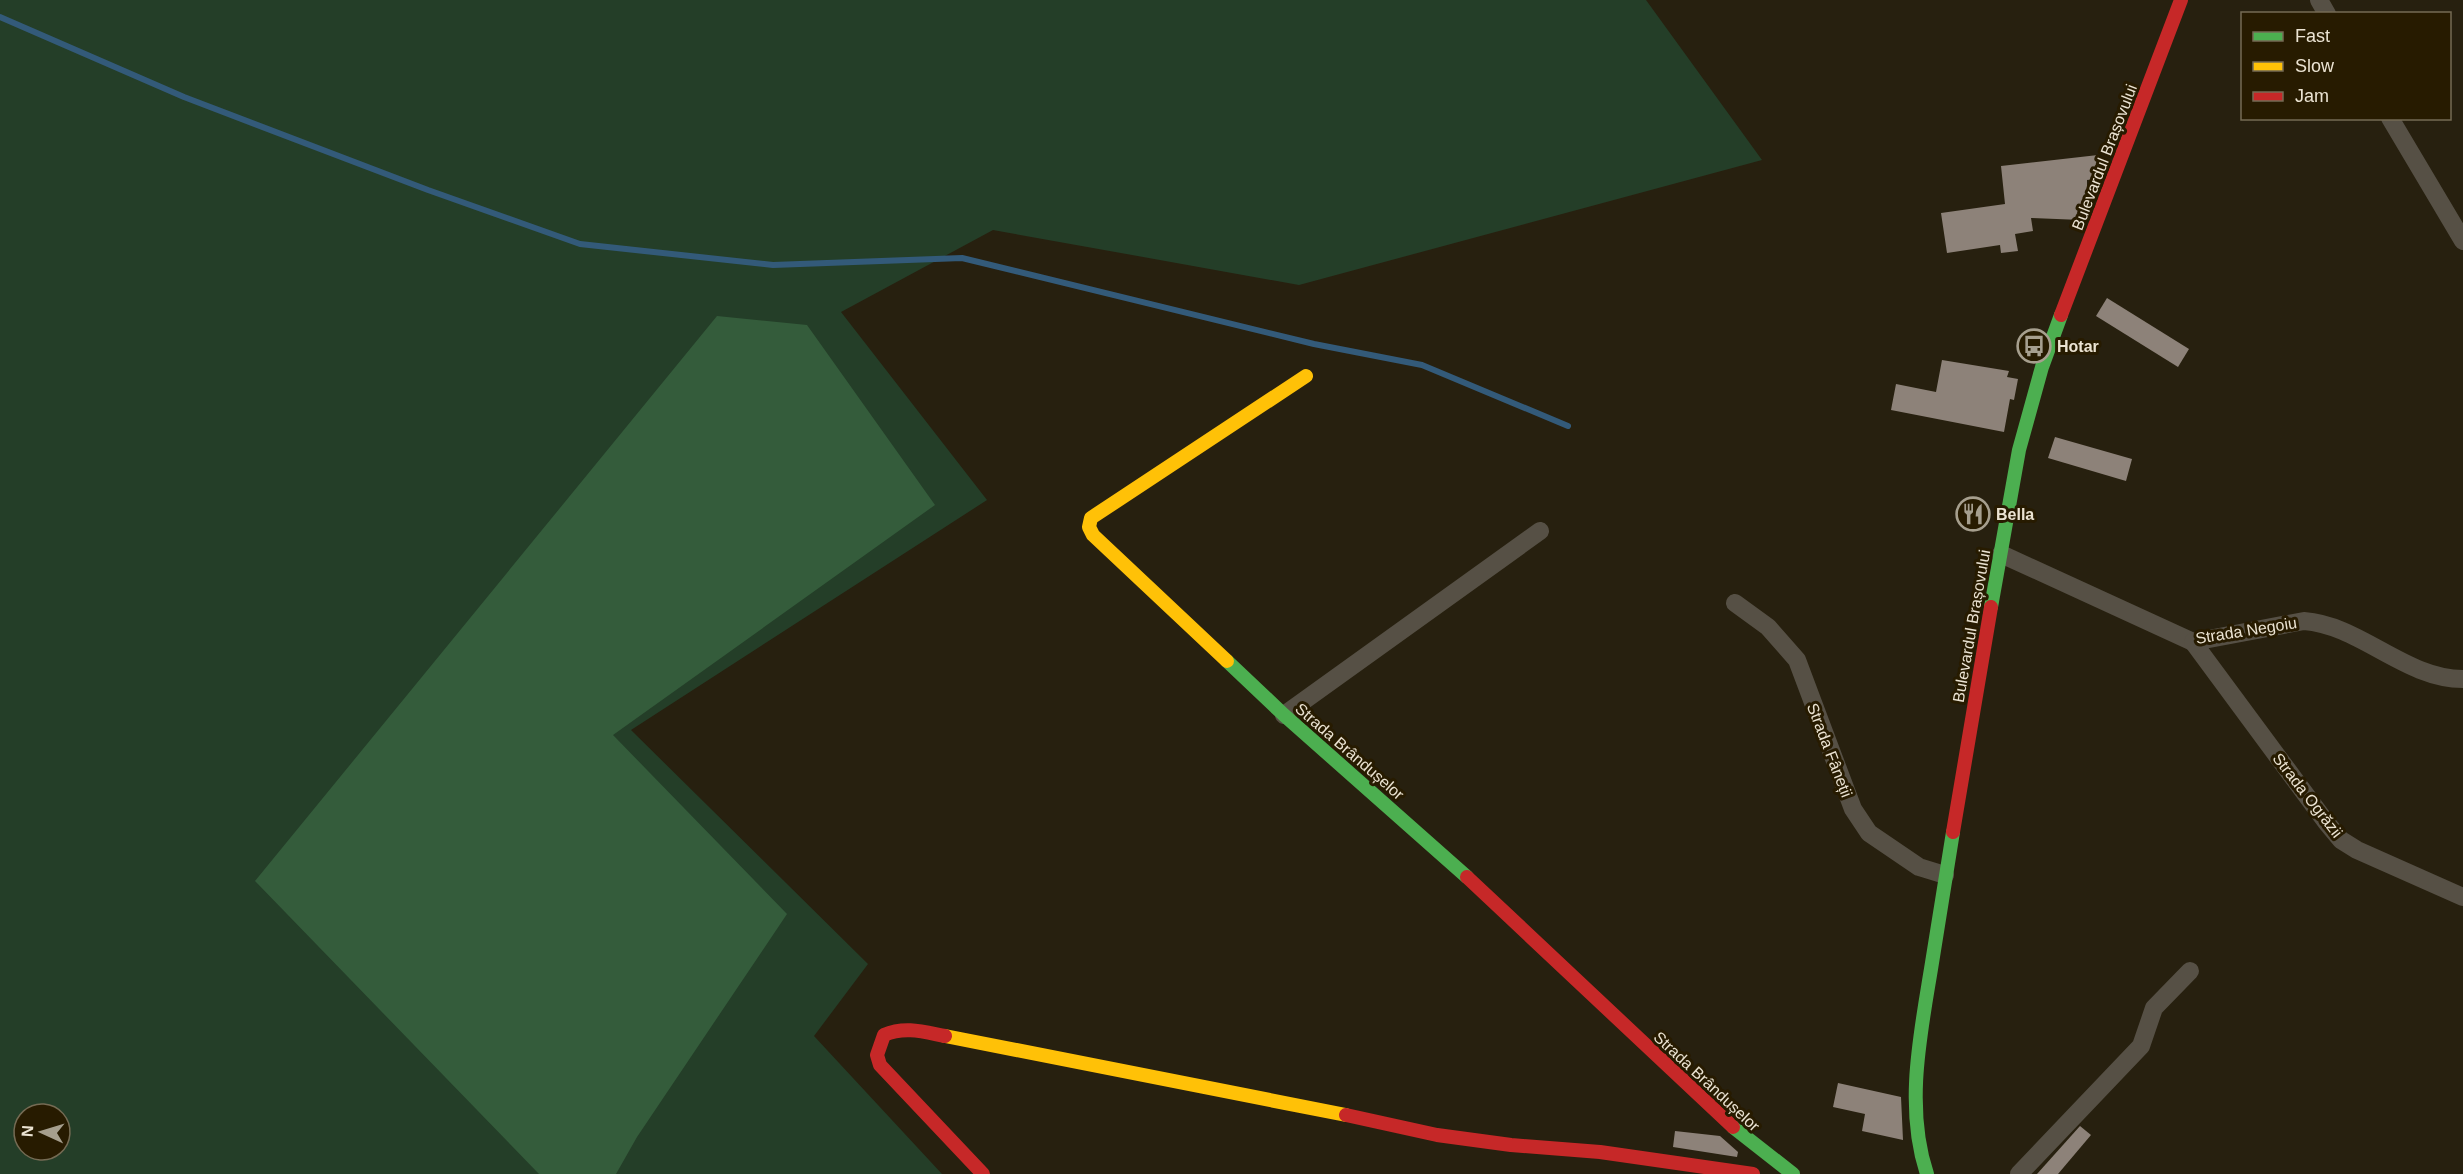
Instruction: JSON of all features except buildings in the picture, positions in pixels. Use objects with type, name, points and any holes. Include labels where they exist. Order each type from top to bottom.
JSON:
[{"type":"street","name":"Bulevardul Brașovului","points":[[1927,1174],[1917,1135],[1916,1082],[1920,1036],[1945,875],[2019,450],[2042,367],[2181,0]]},
{"type":"street","points":[[2391,120],[2463,241]]},
{"type":"street","name":"Strada Brândușelor","points":[[1306,376],[1091,518],[1089,527],[1093,535],[1284,715],[1465,875],[1745,1139],[1793,1174]]},
{"type":"street","points":[[1284,715],[1540,531]]},
{"type":"street","name":"Strada Negoiu","points":[[2001,554],[2193,642],[2304,621],[2316,622],[2337,629],[2405,662],[2455,679],[2463,679]]},
{"type":"street","name":"Strada Fâneții","points":[[1735,603],[1768,627],[1797,660],[1853,809],[1869,833],[1919,867],[1945,875]]},
{"type":"street","name":"Strada Ogrăzii","points":[[2193,642],[2341,840],[2383,864],[2463,897]]},
{"type":"street","points":[[2019,1174],[2141,1046],[2154,1008],[2190,971]]},
{"type":"street","points":[[983,1174],[880,1065],[877,1055],[884,1035],[894,1030],[908,1029],[1273,1099],[1437,1135],[1511,1145],[1600,1152],[1753,1174]]},
{"type":"green space","points":[[0,0],[1646,0],[1762,160],[1299,285],[993,230],[841,312],[987,500],[631,730],[868,964],[814,1036],[942,1174],[0,1174]]},
{"type":"green space","points":[[717,316],[807,325],[935,505],[613,735],[787,914],[637,1137],[616,1174],[539,1174],[255,881]]},
{"type":"waterway","points":[[0,17],[184,97],[428,190],[580,244],[773,265],[962,258],[1314,344],[1422,365],[1568,426]]},
{"type":"traffic: fast","points":[[1991,607],[2019,450],[2042,367],[2061,315]]},
{"type":"traffic: fast","points":[[1227,661],[1284,715],[1467,877]]},
{"type":"traffic: fast","points":[[1927,1174],[1920,1149],[1917,1124],[1917,1072],[1919,1046],[1953,832]]},
{"type":"traffic: fast","points":[[1733,1127],[1793,1174]]},
{"type":"traffic: slow","points":[[1227,661],[1093,535],[1089,527],[1091,518],[1306,376]]},
{"type":"traffic: slow","points":[[945,1036],[1346,1115]]},
{"type":"traffic: jam","points":[[2061,315],[2181,0]]},
{"type":"traffic: jam","points":[[1953,832],[1991,607]]},
{"type":"traffic: jam","points":[[1467,877],[1733,1127]]},
{"type":"traffic: jam","points":[[945,1036],[914,1031],[892,1032],[884,1035],[877,1055],[880,1065],[983,1174]]},
{"type":"traffic: jam","points":[[1346,1115],[1437,1135],[1511,1145],[1600,1152],[1753,1174]]},
{"type":"place","name":"Hotar","points":[[2034,346]]},
{"type":"place","name":"Bella","points":[[1973,514]]}]
